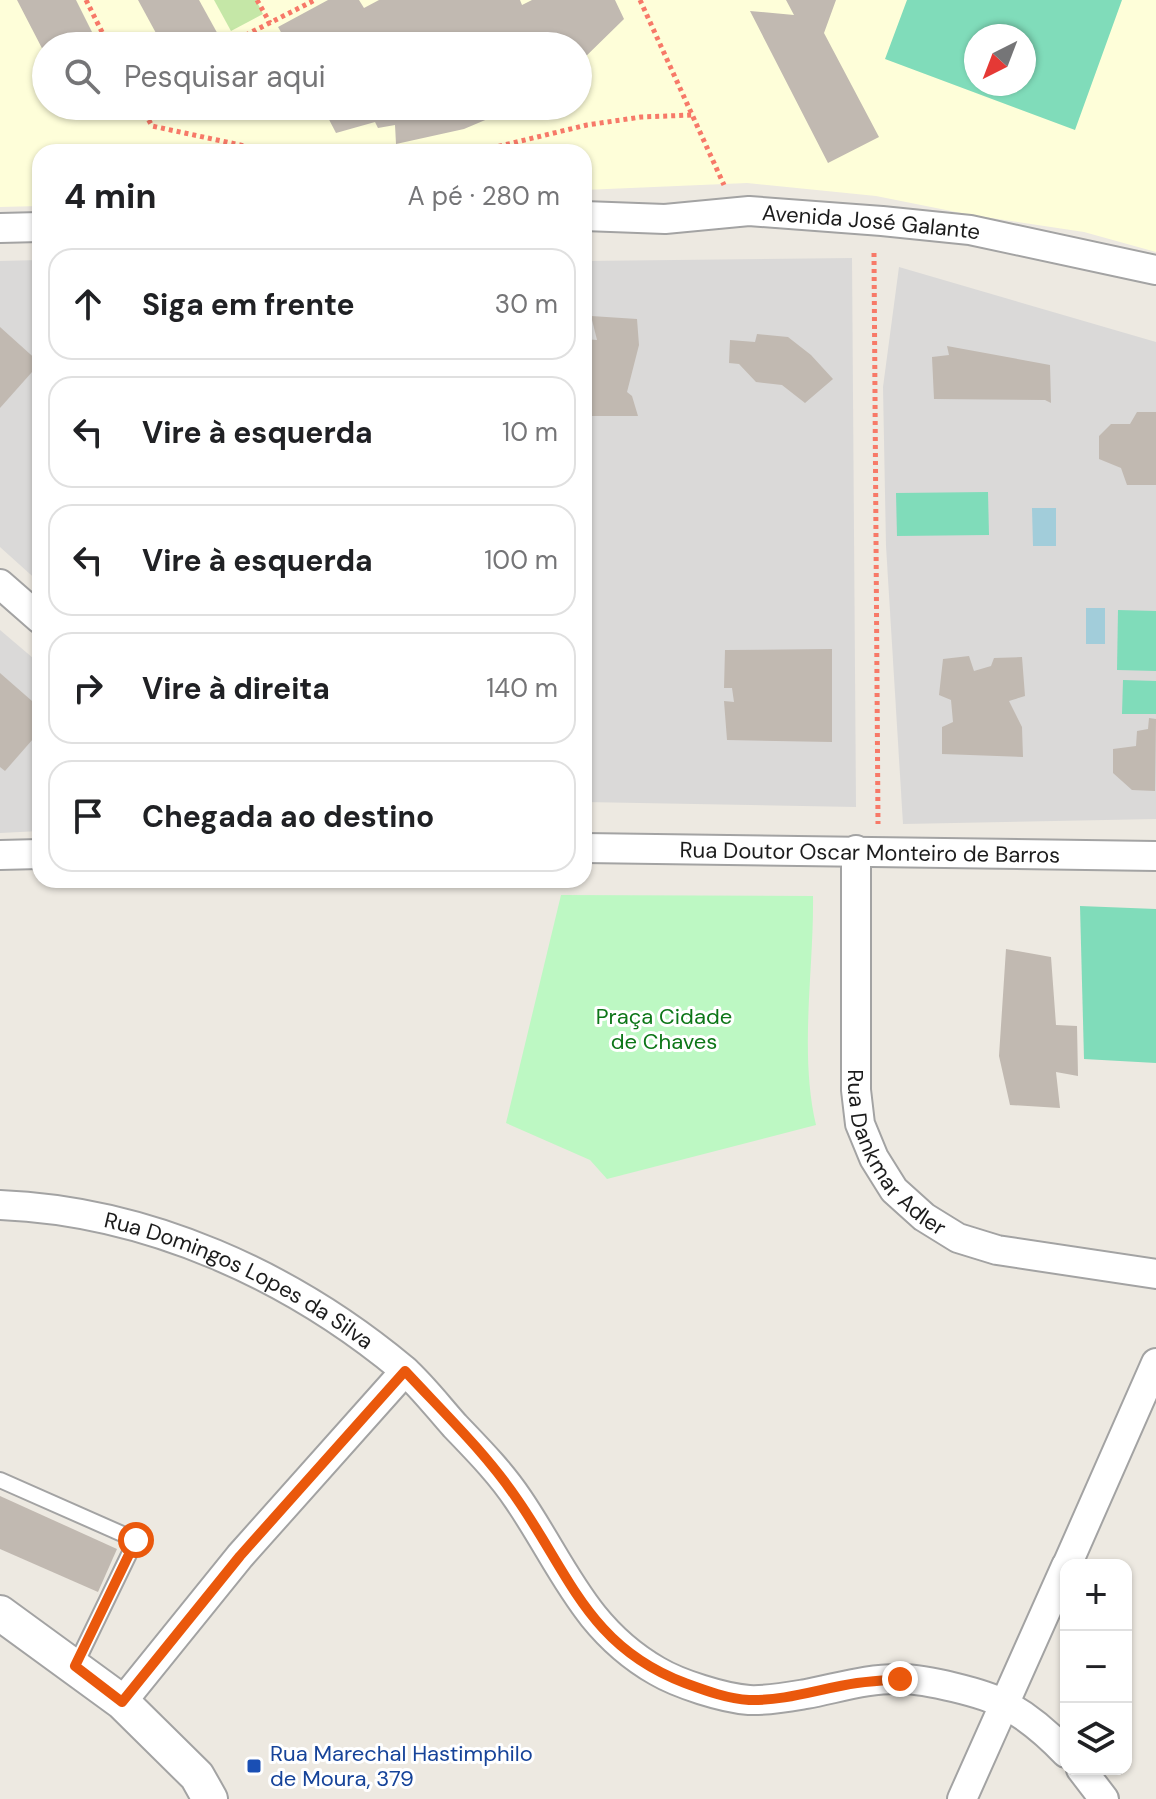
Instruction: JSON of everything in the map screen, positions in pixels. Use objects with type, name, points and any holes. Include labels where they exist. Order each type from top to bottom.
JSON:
[{"type":"street","name":"Avenida José Galante","points":[[592,216],[665,219],[749,211],[970,230],[1156,270]]},
{"type":"street","points":[[0,228],[32,227]]},
{"type":"street","points":[[0,584],[32,612]]},
{"type":"street","name":"Rua Doutor Oscar Monteiro de Barros","points":[[592,848],[1156,856]]},
{"type":"street","name":"Rua Dankmar Adler","points":[[867,851],[856,1090],[860,1124],[874,1158],[894,1190],[924,1217],[958,1238],[997,1250],[1156,1274]]},
{"type":"street","points":[[0,855],[32,854]]},
{"type":"street","name":"Rua Domingos Lopes da Silva","points":[[0,1205],[131,1226],[212,1252],[272,1279],[345,1327],[405,1371],[496,1470],[588,1613],[621,1648],[659,1673],[704,1690],[748,1700],[805,1694],[856,1683],[900,1679],[931,1682],[1005,1704],[1060,1747]]},
{"type":"street","points":[[1069,1559],[1156,1363]]},
{"type":"street","points":[[122,1702],[240,1556],[405,1371]]},
{"type":"street","points":[[962,1799],[1060,1580]]},
{"type":"street","points":[[3,1620],[75,1666],[122,1702],[197,1776],[210,1799]]},
{"type":"street","points":[[1086,1775],[1104,1799]]},
{"type":"lane","points":[[0,1480],[136,1540],[75,1666]]},
{"type":"path","points":[[86,0],[102,32]]},
{"type":"path","points":[[257,0],[270,23]]},
{"type":"path","points":[[252,32],[315,0]]},
{"type":"path","points":[[640,0],[736,213]]},
{"type":"path","points":[[508,144],[587,125],[641,117],[692,115]]},
{"type":"path","points":[[149,120],[152,126],[236,144]]},
{"type":"path","points":[[867,851],[874,253]]},
{"type":"shaded area","points":[[0,0],[1156,0],[1156,252],[1084,232],[971,215],[876,196],[747,183],[592,190],[592,144],[32,144],[32,206],[0,207]]},
{"type":"shaded area","points":[[852,258],[856,807],[592,802],[592,261]]},
{"type":"shaded area","points":[[32,260],[32,576],[0,547],[0,261]]},
{"type":"shaded area","points":[[899,267],[1156,342],[1156,819],[903,824],[886,546],[883,387]]},
{"type":"shaded area","points":[[0,630],[32,657],[32,831],[0,833]]},
{"type":"green space","points":[[214,0],[256,0],[263,14],[231,31]]},
{"type":"green space","points":[[907,0],[1122,0],[1075,130],[984,96],[1036,96],[1036,24],[964,24],[964,89],[885,59]]},
{"type":"green space","points":[[988,492],[989,535],[897,536],[896,493]]},
{"type":"green space","points":[[1118,610],[1156,611],[1156,671],[1117,670]]},
{"type":"green space","points":[[1123,680],[1156,681],[1156,714],[1122,714]]},
{"type":"green space","name":"Praça Cidade de Chaves","points":[[561,895],[813,896],[808,1069],[816,1125],[607,1179],[590,1160],[506,1123]]},
{"type":"green space","points":[[1080,906],[1156,909],[1156,1063],[1084,1059]]},
{"type":"water","points":[[1032,508],[1056,508],[1056,546],[1033,546]]},
{"type":"water","points":[[1086,608],[1105,608],[1105,644],[1086,644]]},
{"type":"building","points":[[17,0],[76,0],[92,32],[34,32]]},
{"type":"building","points":[[138,0],[199,0],[217,32],[155,32]]},
{"type":"building","points":[[328,0],[359,0],[364,8],[379,0],[520,0],[522,5],[532,0],[615,0],[624,19],[592,50],[592,32],[281,32],[278,27]]},
{"type":"building","points":[[786,0],[836,0],[824,33],[879,137],[828,163],[750,11],[794,15]]},
{"type":"building","points":[[329,120],[485,120],[464,129],[396,144],[395,125],[378,128],[375,122],[336,133]]},
{"type":"building","points":[[592,316],[637,319],[639,345],[627,392],[632,396],[638,416],[592,416],[592,340],[597,340]]},
{"type":"building","points":[[0,327],[32,356],[32,372],[0,408]]},
{"type":"building","points":[[757,334],[788,337],[811,355],[833,379],[805,403],[782,385],[756,382],[739,364],[729,363],[730,340],[755,342]]},
{"type":"building","points":[[947,346],[1050,365],[1051,403],[1045,400],[934,399],[932,357],[949,355]]},
{"type":"building","points":[[1137,412],[1156,412],[1156,485],[1127,485],[1121,468],[1099,459],[1099,436],[1111,424],[1130,424]]},
{"type":"building","points":[[832,649],[832,742],[727,740],[724,701],[734,702],[732,688],[724,688],[725,650]]},
{"type":"building","points":[[969,656],[974,671],[991,666],[994,658],[1022,657],[1025,696],[1009,701],[1022,727],[1023,757],[942,754],[942,727],[953,722],[951,700],[939,695],[943,659]]},
{"type":"building","points":[[0,673],[32,701],[32,740],[5,771],[0,767]]},
{"type":"building","points":[[1149,718],[1156,719],[1155,791],[1132,790],[1113,773],[1113,749],[1136,746],[1137,731],[1148,729]]},
{"type":"building","points":[[1006,949],[1051,957],[1056,1025],[1077,1026],[1078,1076],[1056,1072],[1060,1108],[1010,1105],[999,1056]]},
{"type":"building","points":[[0,1496],[117,1549],[98,1592],[0,1549]]},
{"type":"place","name":"Rua Marechal Hastimphilo de Moura, 379","points":[[254,1766]]},
{"type":"route","points":[[136,1540],[75,1666],[122,1702],[240,1556],[405,1371],[496,1470],[588,1613],[621,1648],[659,1673],[704,1690],[748,1700],[900,1679]]}]
